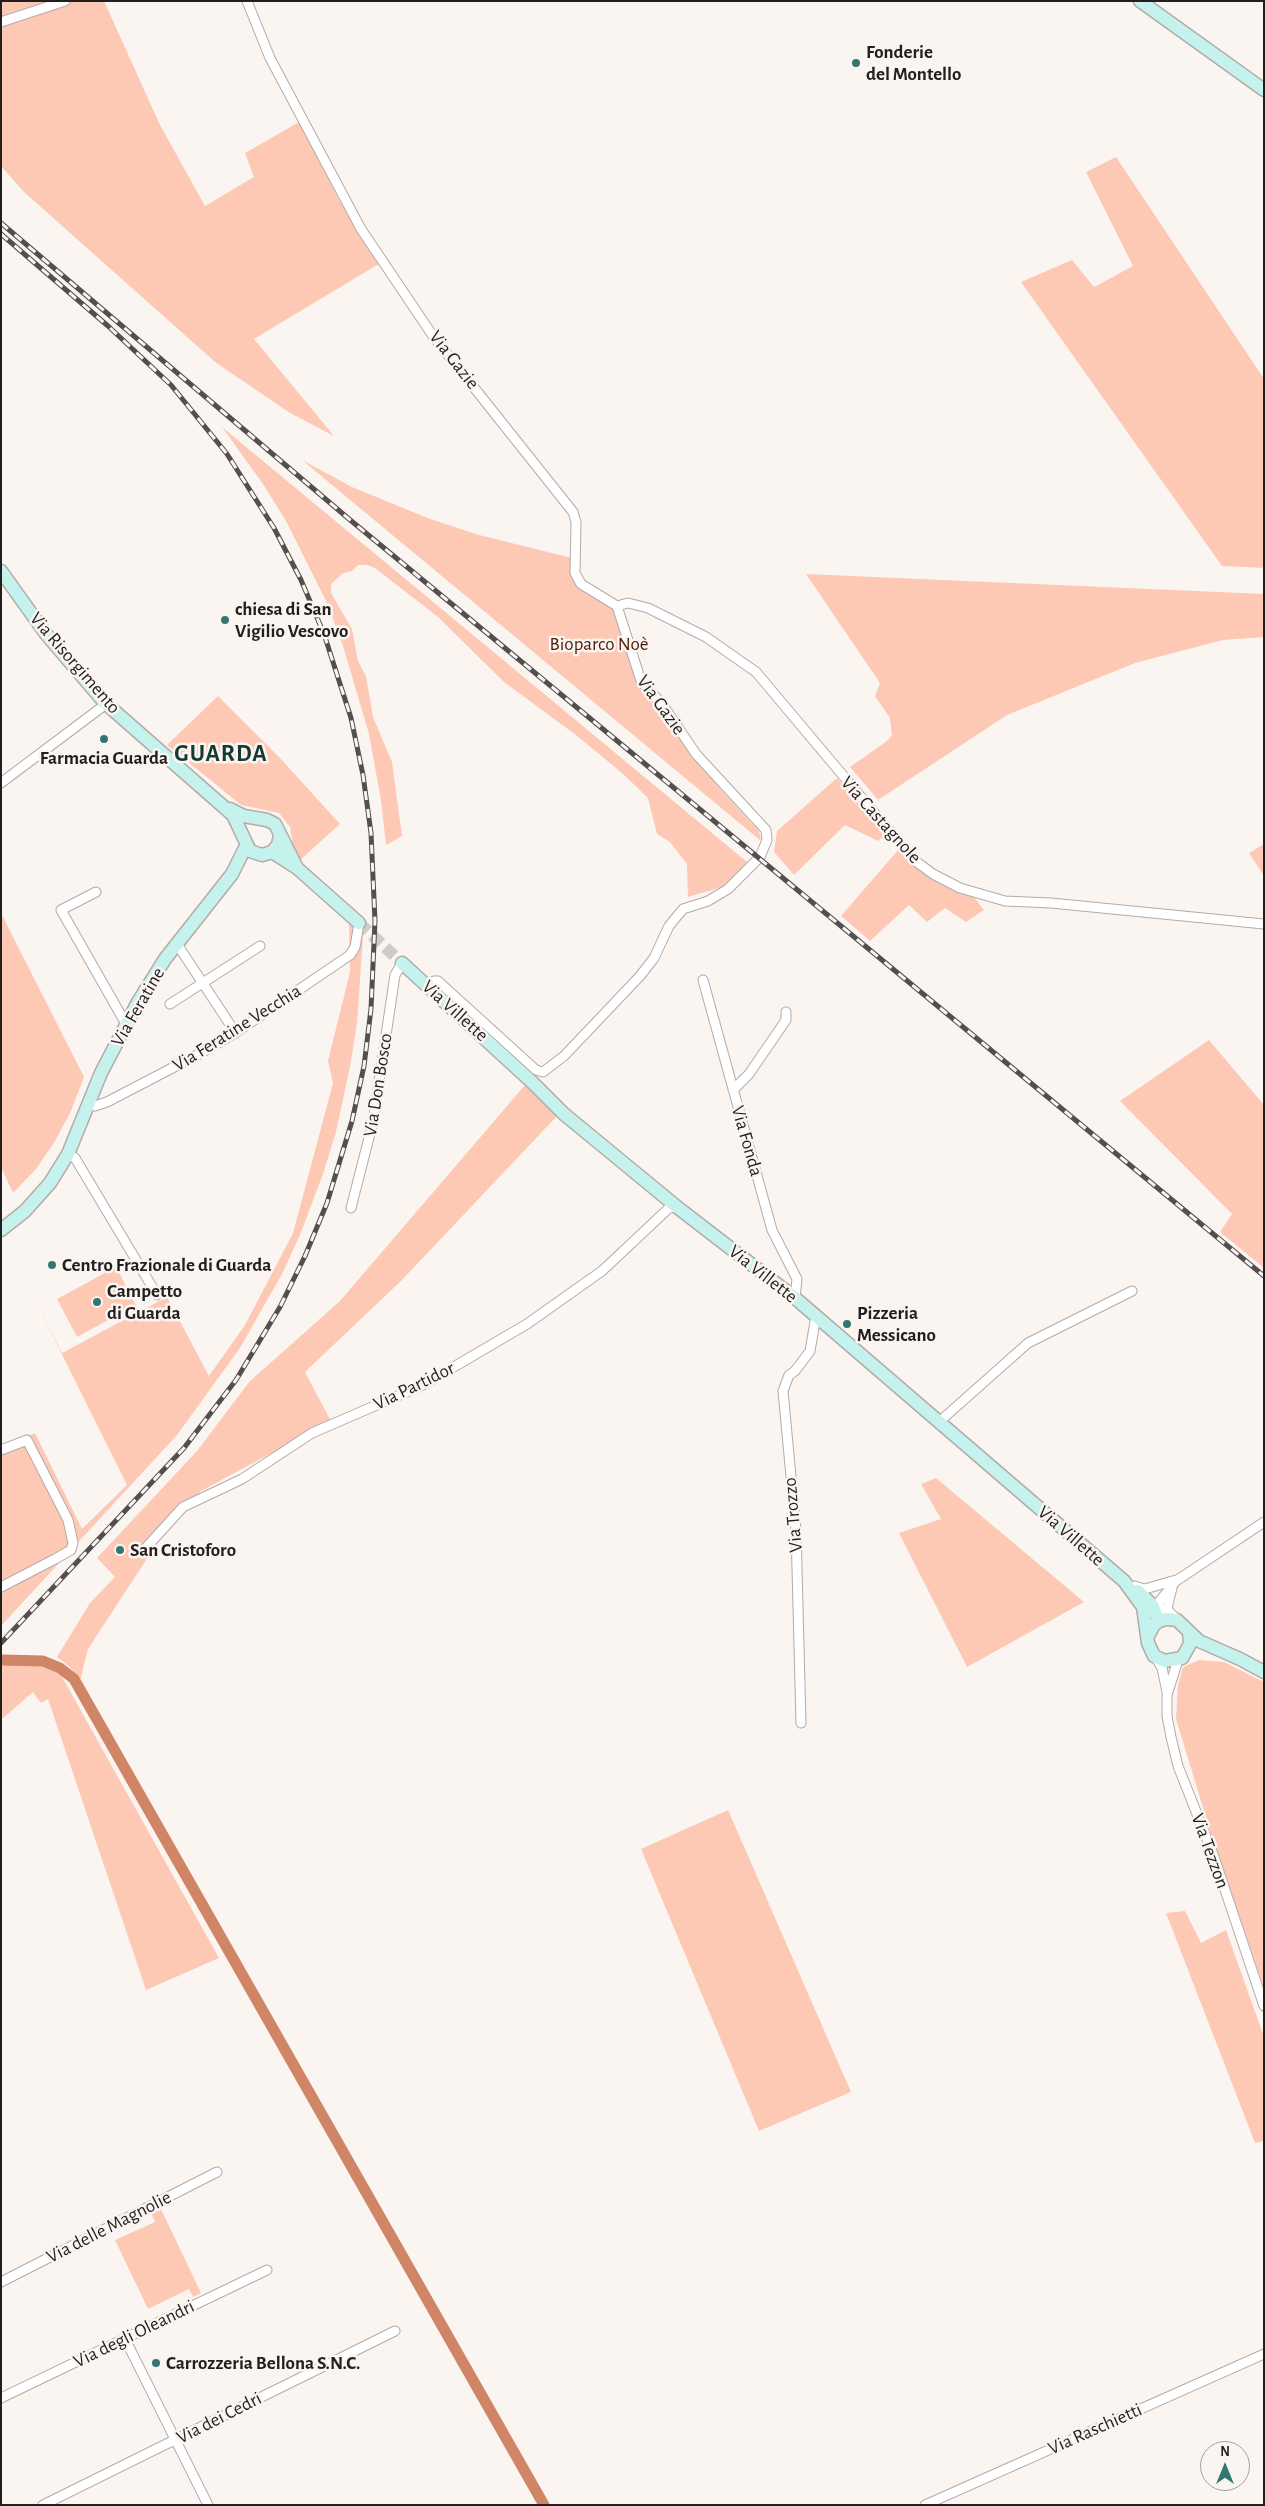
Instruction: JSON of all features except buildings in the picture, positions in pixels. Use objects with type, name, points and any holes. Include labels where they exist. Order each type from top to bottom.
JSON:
[{"type":"street","points":[[1,22],[64,1]]},
{"type":"street","name":"Via Gazie","points":[[248,1],[270,58],[361,229],[433,336],[573,512],[576,522],[575,573],[581,584],[617,606],[641,681],[663,705],[696,754],[766,830],[765,848],[760,857],[728,889],[708,902],[683,909],[669,926],[654,958],[640,976],[564,1056],[543,1072],[536,1070],[438,981],[434,981],[429,987]]},
{"type":"street","points":[[1140,1],[1264,90]]},
{"type":"street","name":"Via Risorgimento","points":[[1,571],[46,634],[106,704],[225,807],[238,822],[245,841],[254,853],[267,854],[297,868],[359,922]]},
{"type":"street","name":"Via Castagnole","points":[[617,606],[628,603],[648,608],[706,637],[756,672],[914,860],[933,874],[982,896],[1005,901],[1264,924]]},
{"type":"street","points":[[1,783],[106,704]]},
{"type":"street","name":"Via Risorgimento","points":[[225,807],[244,816],[262,819],[275,824],[297,868]]},
{"type":"street","points":[[245,841],[249,826],[262,819]]},
{"type":"street","points":[[267,854],[278,845],[280,836]]},
{"type":"street","name":"Via Feratine","points":[[1,1230],[34,1202],[50,1183],[68,1154],[101,1073],[126,1024],[177,944],[232,874],[245,841]]},
{"type":"street","name":"Via Feratine","points":[[232,874],[267,854]]},
{"type":"street","points":[[96,892],[61,910],[126,1024]]},
{"type":"street","name":"Via Feratine Vecchia","points":[[88,1105],[95,1106],[107,1102],[201,1053],[243,1028],[350,955],[355,947],[359,922]]},
{"type":"street","points":[[177,944],[231,1026]]},
{"type":"street","points":[[170,1004],[260,946]]},
{"type":"street","name":"Via Villette","points":[[402,963],[534,1083],[564,1114],[677,1207],[795,1298],[1125,1582],[1143,1594],[1152,1604],[1161,1621]]},
{"type":"street","name":"Via Don Bosco","points":[[351,1208],[374,1122],[395,975],[402,963]]},
{"type":"street","name":"Via Fonda","points":[[703,980],[772,1230],[797,1279],[795,1298]]},
{"type":"street","points":[[733,1090],[749,1074],[781,1028],[786,1020],[786,1012]]},
{"type":"street","points":[[68,1154],[75,1158],[157,1295]]},
{"type":"street","name":"Via Partidor","points":[[142,1552],[183,1507],[242,1479],[312,1433],[423,1385],[527,1324],[602,1271],[669,1208],[677,1207]]},
{"type":"street","points":[[939,1422],[1028,1344],[1132,1291]]},
{"type":"street","name":"Via Trozzo","points":[[801,1723],[796,1530],[783,1390],[789,1375],[810,1351],[816,1316]]},
{"type":"street","points":[[1,1450],[27,1440],[68,1520],[73,1543],[71,1550],[55,1560],[1,1587]]},
{"type":"street","points":[[1161,1621],[1158,1603],[1177,1580],[1264,1522]]},
{"type":"street","points":[[1125,1582],[1145,1589],[1177,1580]]},
{"type":"street","points":[[1177,1580],[1168,1608],[1170,1613],[1199,1642],[1240,1659],[1264,1672]]},
{"type":"street","name":"Via Villette","points":[[1125,1582],[1143,1607],[1150,1650],[1154,1656]]},
{"type":"street","points":[[1148,1636],[1154,1625],[1161,1621],[1172,1619],[1186,1628],[1190,1644],[1181,1657]]},
{"type":"street","points":[[1154,1656],[1165,1661],[1181,1657],[1224,1653]]},
{"type":"street","name":"Via Tezzon","points":[[1154,1656],[1162,1668],[1168,1695],[1167,1716],[1178,1766],[1214,1857],[1264,2006]]},
{"type":"street","name":"Via Tezzon","points":[[1168,1695],[1181,1657]]},
{"type":"street","name":"Via delle Magnolie","points":[[1,2282],[217,2172]]},
{"type":"street","name":"Via degli Oleandri","points":[[1,2398],[125,2340],[267,2270]]},
{"type":"street","name":"Via dei Cedri","points":[[43,2505],[395,2331]]},
{"type":"street","points":[[125,2340],[208,2505]]},
{"type":"street","name":"Via Raschietti","points":[[925,2505],[1264,2354]]},
{"type":"green space","points":[[1,1],[104,1],[160,125],[205,206],[254,177],[245,153],[299,122],[353,224],[382,262],[254,339],[334,436],[290,413],[215,362],[24,192],[1,166]]},
{"type":"green space","points":[[1116,157],[1264,379],[1264,568],[1222,566],[1021,282],[1072,260],[1094,287],[1133,266],[1086,172]]},
{"type":"green space","points":[[222,427],[747,862],[722,887],[688,897],[687,864],[670,842],[657,834],[648,798],[622,773],[576,735],[504,682],[438,617],[375,568],[367,565],[358,565],[352,571],[343,573],[331,584],[331,593],[352,629],[358,661],[366,676],[373,717],[392,762],[402,836],[386,845],[381,800],[369,734],[343,646],[327,603],[286,521],[263,484]]},
{"type":"green space","name":"Bioparco Noè","points":[[302,460],[352,487],[430,519],[479,535],[572,558],[571,570],[613,606],[635,672],[692,754],[722,791],[759,831],[761,841]]},
{"type":"green space","points":[[806,574],[1264,594],[1264,637],[1223,640],[1135,663],[1007,715],[878,800],[850,767],[887,741],[892,735],[890,718],[875,696],[880,683]]},
{"type":"green space","points":[[218,696],[280,758],[340,824],[300,860],[293,845],[290,827],[279,813],[241,805],[167,745]]},
{"type":"green space","points":[[837,778],[886,834],[878,841],[845,825],[794,875],[774,852],[777,831]]},
{"type":"green space","points":[[1264,844],[1264,876],[1249,853]]},
{"type":"green space","points":[[899,849],[932,878],[975,898],[984,910],[966,922],[945,908],[927,922],[909,905],[870,941],[841,916]]},
{"type":"green space","points":[[1,913],[84,1077],[71,1111],[55,1141],[36,1169],[13,1193],[1,1167]]},
{"type":"green space","points":[[349,924],[363,937],[357,1023],[350,1067],[336,1132],[323,1174],[300,1235],[282,1274],[240,1348],[177,1435],[1,1626],[1,1450],[35,1433],[82,1529],[127,1485],[32,1294],[62,1353],[167,1297],[209,1376],[245,1325],[293,1233],[333,1083],[328,1061],[350,972]]},
{"type":"green space","points":[[1209,1040],[1264,1105],[1264,1268],[1220,1232],[1232,1214],[1120,1101]]},
{"type":"green space","points":[[525,1085],[558,1115],[401,1281],[305,1372],[331,1421],[201,1491],[146,1551],[148,1557],[88,1649],[80,1681],[70,1667],[57,1657],[90,1603],[115,1577],[97,1558],[197,1451],[250,1381],[340,1301]]},
{"type":"green space","name":"Campetto di Guarda","points":[[116,1267],[136,1305],[77,1337],[57,1299]]},
{"type":"green space","points":[[936,1478],[1084,1602],[967,1667],[899,1533],[941,1519],[921,1484]]},
{"type":"green space","points":[[1199,1660],[1224,1662],[1264,1682],[1264,1988],[1211,1834],[1176,1719],[1178,1685],[1183,1667]]},
{"type":"green space","points":[[1,1662],[40,1663],[54,1669],[61,1675],[219,1958],[146,1990],[48,1699],[41,1703],[33,1692],[1,1720]]},
{"type":"green space","points":[[728,1810],[851,2092],[759,2131],[641,1849]]},
{"type":"green space","points":[[1185,1911],[1201,1943],[1226,1930],[1264,2037],[1264,2141],[1255,2143],[1166,1913]]},
{"type":"green space","points":[[161,2209],[201,2293],[193,2297],[189,2289],[148,2309],[115,2240],[155,2222],[151,2213]]},
{"type":"waterway","points":[[3,1660],[43,1661],[60,1668],[74,1679],[544,2505]]},
{"type":"tunnel","points":[[359,923],[402,963]]},
{"type":"railway","points":[[1,223],[349,519],[1264,1276]]},
{"type":"railway","points":[[1,234],[108,326],[171,385],[227,454],[274,528],[301,580],[324,634],[351,718],[363,775],[371,833],[375,921],[371,1009],[364,1066],[352,1121],[327,1203],[305,1256],[280,1307],[236,1380],[184,1448],[1,1643]]},
{"type":"place","name":"Fonderie del Montello","points":[[856,63]]},
{"type":"place","name":"chiesa di San Vigilio Vescovo","points":[[225,620]]},
{"type":"place","name":"Farmacia Guarda","points":[[104,739]]},
{"type":"place","name":"Centro Frazionale di Guarda","points":[[52,1265]]},
{"type":"place","name":"Campetto di Guarda","points":[[97,1302]]},
{"type":"place","name":"Pizzeria Messicano","points":[[847,1324]]},
{"type":"place","name":"San Cristoforo","points":[[120,1550]]},
{"type":"place","name":"Carrozzeria Bellona S.N.C.","points":[[156,2363]]},
{"type":"district","name":"GUARDA","points":[[221,754]]}]
